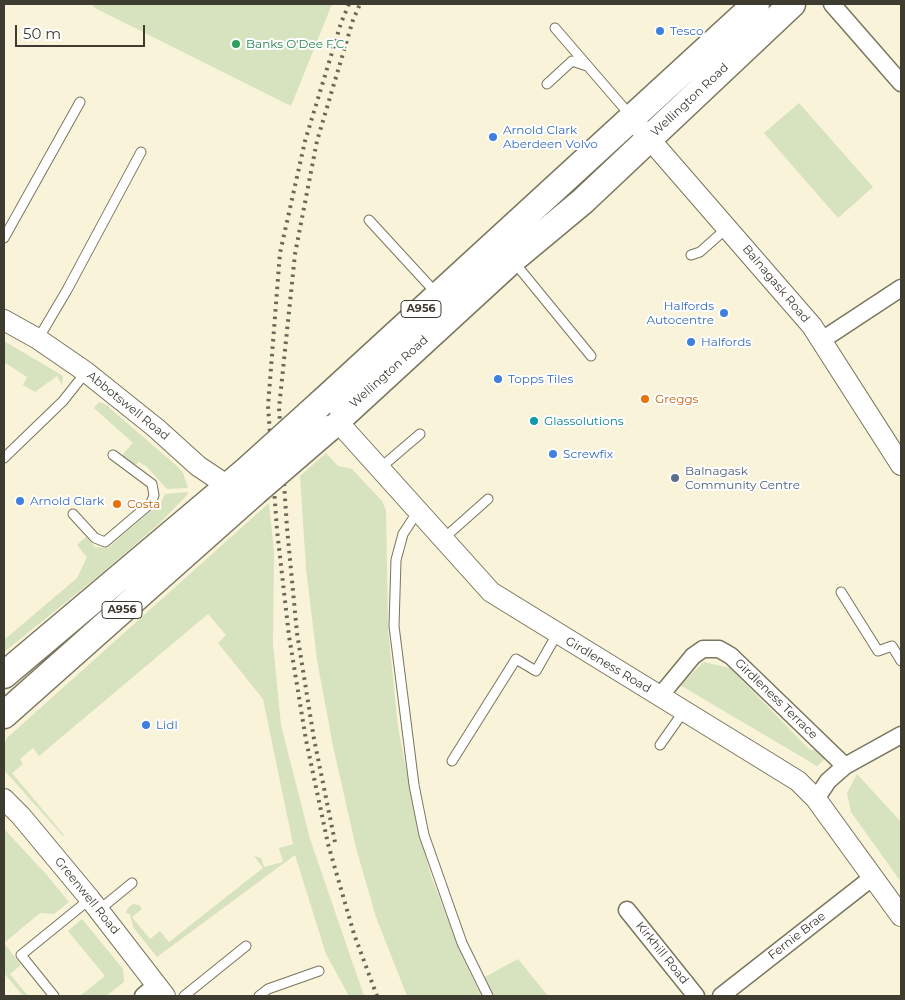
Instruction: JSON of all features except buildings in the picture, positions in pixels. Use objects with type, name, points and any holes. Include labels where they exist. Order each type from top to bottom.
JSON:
[{"type":"main road","name":"Wellington Road","points":[[328,417],[437,295],[756,4]]},
{"type":"main road","name":"Wellington Road","points":[[4,675],[243,488],[583,201],[792,4]]},
{"type":"main road","name":"Wellington Road","points":[[4,715],[243,488]]},
{"type":"street","points":[[832,4],[901,83]]},
{"type":"street","name":"Balnagask Road","points":[[632,117],[822,340],[901,465]]},
{"type":"street","points":[[822,340],[901,288]]},
{"type":"street","name":"Abbotswell Road","points":[[4,320],[38,339],[86,372],[156,428],[198,466],[243,488]]},
{"type":"street","name":"Girdleness Road","points":[[328,417],[379,469],[491,592],[798,781],[816,799],[901,916]]},
{"type":"street","name":"Girdleness Terrace","points":[[660,696],[694,656],[703,649],[719,649],[732,656],[845,766]]},
{"type":"street","points":[[816,799],[828,781],[845,766],[901,735]]},
{"type":"street","name":"Greenwell Road","points":[[4,799],[21,816],[94,904],[155,992]]},
{"type":"street","name":"Fernie Brae","points":[[721,996],[872,876]]},
{"type":"street","name":"Kirkhill Road","points":[[627,910],[696,996]]},
{"type":"lane","points":[[555,28],[632,117]]},
{"type":"lane","points":[[547,84],[572,62],[587,66]]},
{"type":"lane","points":[[4,238],[80,102]]},
{"type":"lane","points":[[38,339],[67,290],[141,152]]},
{"type":"lane","points":[[369,220],[437,295]]},
{"type":"lane","points":[[691,255],[700,252],[727,228]]},
{"type":"lane","points":[[512,260],[591,356]]},
{"type":"lane","points":[[4,458],[63,401],[86,372]]},
{"type":"lane","points":[[379,469],[420,434]]},
{"type":"lane","points":[[73,514],[95,538],[105,542],[152,501],[154,492],[150,481],[112,455]]},
{"type":"lane","points":[[442,539],[488,499]]},
{"type":"lane","points":[[418,512],[403,534],[396,560],[394,626],[414,784],[424,835],[462,943],[488,996]]},
{"type":"lane","points":[[842,592],[878,651],[892,646],[901,661]]},
{"type":"lane","points":[[452,761],[516,659],[536,672],[557,634]]},
{"type":"lane","points":[[660,745],[684,711]]},
{"type":"lane","points":[[54,996],[20,955],[94,904],[132,883]]},
{"type":"lane","points":[[184,996],[246,946]]},
{"type":"lane","points":[[259,996],[275,986],[319,971]]},
{"type":"green space","name":"Banks O'Dee F.C.","points":[[94,4],[332,4],[291,106],[93,7]]},
{"type":"green space","points":[[799,103],[873,187],[838,218],[764,133]]},
{"type":"green space","points":[[4,341],[63,376],[62,385],[57,376],[35,392],[23,385],[27,377],[4,362]]},
{"type":"green space","points":[[99,402],[105,404],[178,467],[183,473],[188,488],[167,489],[147,467],[139,462],[135,465],[122,455],[133,443],[94,408]]},
{"type":"green space","points":[[326,453],[338,466],[352,469],[382,501],[386,510],[388,629],[398,727],[418,830],[431,876],[463,958],[481,996],[407,996],[376,917],[356,848],[333,746],[317,660],[306,568],[300,476]]},
{"type":"green space","points":[[188,492],[161,522],[102,573],[4,652],[4,640],[77,578],[87,557],[77,545],[86,537],[95,547],[108,548],[161,502],[165,494]]},
{"type":"green space","points":[[269,503],[274,552],[273,644],[281,725],[310,839],[364,996],[349,996],[326,954],[295,855],[157,957],[133,927],[130,914],[126,913],[127,909],[133,904],[139,905],[142,909],[132,917],[150,939],[160,931],[169,942],[263,868],[254,856],[261,858],[264,867],[283,862],[279,848],[293,844],[263,699],[218,643],[226,635],[208,614],[39,756],[33,748],[20,759],[23,764],[12,773],[63,836],[4,770],[4,743],[8,737]]},
{"type":"green space","points":[[704,662],[730,668],[810,750],[820,749],[827,757],[817,766],[680,685]]},
{"type":"green space","points":[[857,774],[901,822],[901,882],[851,812],[847,793]]},
{"type":"green space","points":[[4,829],[69,902],[54,914],[40,913],[4,943]]},
{"type":"green space","points":[[82,919],[123,969],[124,982],[106,996],[80,996],[105,976],[68,931]]},
{"type":"green space","points":[[4,943],[21,965],[10,974],[28,996],[23,996],[4,973]]},
{"type":"green space","points":[[518,959],[548,996],[492,996],[481,979]]},
{"type":"railway","points":[[349,4],[341,23],[305,141],[280,253],[268,406],[277,530],[289,636],[306,740],[328,844],[354,934],[377,996]]},
{"type":"railway","points":[[335,842],[314,739],[297,633],[287,528],[279,408],[295,254],[317,141],[353,20],[360,4]]},
{"type":"place","name":"Tesco","points":[[660,31]]},
{"type":"place","name":"Banks O'Dee F.C.","points":[[236,44]]},
{"type":"place","name":"Arnold Clark Aberdeen Volvo","points":[[493,137]]},
{"type":"place","name":"Halfords Autocentre","points":[[724,313]]},
{"type":"place","name":"Halfords","points":[[691,342]]},
{"type":"place","name":"Topps Tiles","points":[[498,379]]},
{"type":"place","name":"Greggs","points":[[645,399]]},
{"type":"place","name":"Glassolutions","points":[[534,421]]},
{"type":"place","name":"Screwfix","points":[[553,454]]},
{"type":"place","name":"Balnagask Community Centre","points":[[675,478]]},
{"type":"place","name":"Arnold Clark","points":[[20,501]]},
{"type":"place","name":"Costa","points":[[117,504]]},
{"type":"place","name":"Lidl","points":[[146,725]]}]
